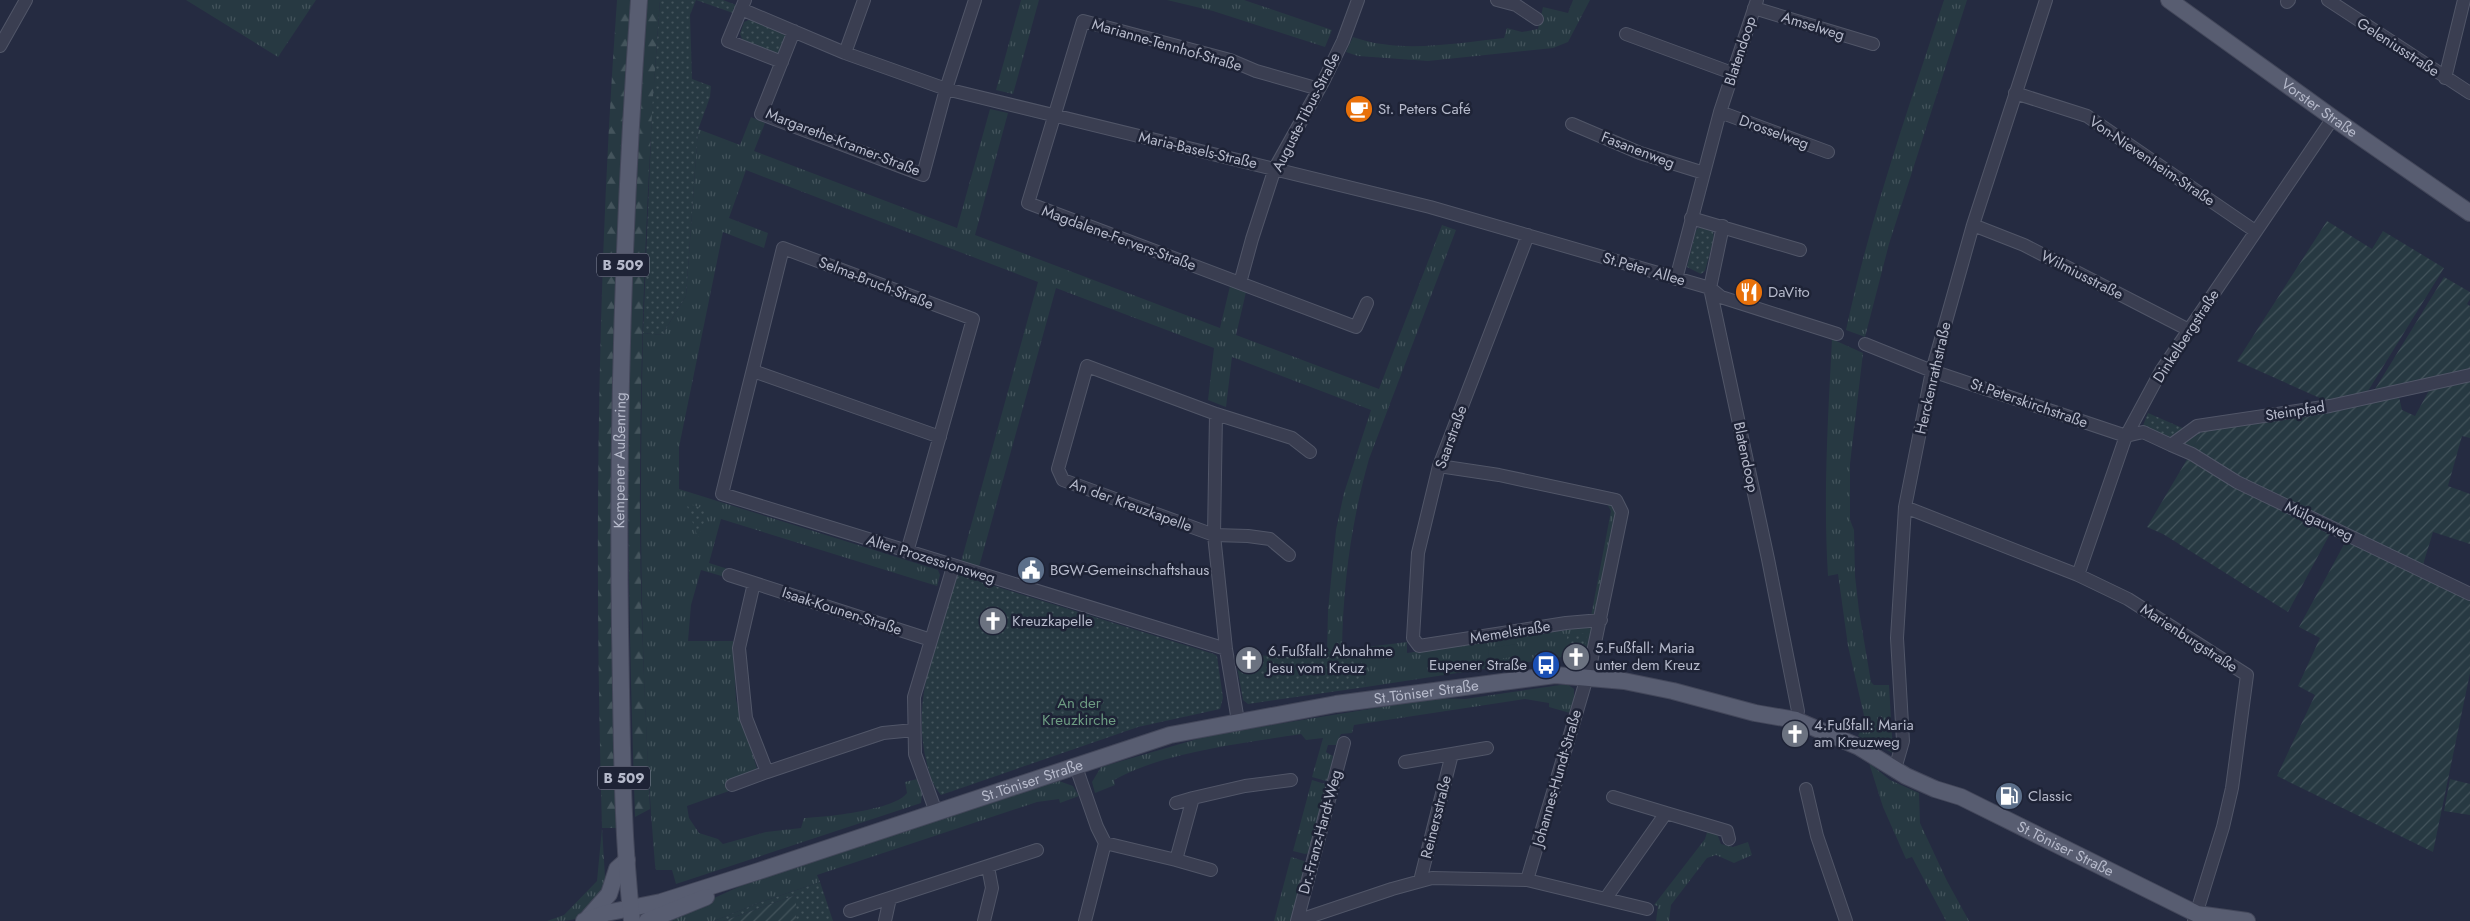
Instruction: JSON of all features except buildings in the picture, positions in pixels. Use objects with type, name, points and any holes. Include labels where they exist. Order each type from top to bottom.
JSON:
[{"type":"main road","name":"Kempener Außenring","points":[[631,914],[627,860],[621,696],[619,493],[624,244],[639,0]]},
{"type":"main road","name":"Vorster Straße","points":[[2169,0],[2333,118],[2470,212]]},
{"type":"main road","name":"St.Töniser Straße","points":[[585,921],[631,914],[661,902],[1170,735],[1336,704],[1548,676],[1586,676],[1673,691],[1756,713],[1796,720],[1853,744],[1935,790],[1961,797],[2196,917],[2247,921]]},
{"type":"main road","points":[[585,921],[609,894],[617,869],[627,860]]},
{"type":"main road","name":"St.Töniser Straße","points":[[647,921],[666,917],[759,871]]},
{"type":"street","points":[[0,46],[26,0]]},
{"type":"street","points":[[844,52],[864,0]]},
{"type":"street","points":[[946,90],[975,0]]},
{"type":"street","name":"Auguste-Tibus-Straße","points":[[1240,282],[1252,239],[1276,168],[1343,41],[1358,0]]},
{"type":"street","points":[[1497,0],[1516,5],[1537,20]]},
{"type":"street","name":"Herckenrathstraße","points":[[1895,769],[1903,741],[1897,638],[1905,507],[1932,371],[1973,225],[2046,0]]},
{"type":"street","name":"Geleniusstraße","points":[[2328,0],[2470,93]]},
{"type":"street","points":[[2445,78],[2464,0]]},
{"type":"street","name":"Maria-Basels-Straße","points":[[782,62],[728,41],[743,4],[794,32],[946,90],[1276,168],[1449,212]]},
{"type":"street","name":"Amselweg","points":[[1755,4],[1873,44]]},
{"type":"street","name":"Blatendoop","points":[[1676,279],[1720,112],[1755,4]]},
{"type":"street","name":"Marianne-Tennhof-Straße","points":[[1054,117],[1083,21],[1230,60],[1256,71],[1319,89]]},
{"type":"street","name":"Margarethe-Kramer-Straße","points":[[794,32],[762,114],[924,175],[946,90]]},
{"type":"street","points":[[1626,34],[1732,73]]},
{"type":"street","name":"Von-Nievenheim-Straße","points":[[2015,93],[2087,116],[2255,231]]},
{"type":"street","name":"Drosselweg","points":[[1720,112],[1828,152]]},
{"type":"street","name":"Magdalene-Fervers-Straße","points":[[1054,117],[1028,204],[1240,282]]},
{"type":"street","name":"Dinkelbergstraße","points":[[2078,575],[2126,436],[2162,371],[2333,118]]},
{"type":"street","name":"Fasanenweg","points":[[1572,124],[1640,154],[1704,173]]},
{"type":"street","name":"St.Peter Allee","points":[[1449,212],[1710,288],[1721,297],[1837,334]]},
{"type":"street","points":[[1691,218],[1800,250]]},
{"type":"street","name":"Wilmiusstraße","points":[[1973,225],[2024,245],[2189,330]]},
{"type":"street","name":"Blatendoop","points":[[1723,226],[1710,288],[1768,559],[1798,710],[1796,720]]},
{"type":"street","name":"Saarstraße","points":[[1419,646],[1413,638],[1418,553],[1439,466],[1528,235]]},
{"type":"street","name":"Selma-Bruch-Straße","points":[[722,494],[783,248],[973,319],[907,552]]},
{"type":"street","points":[[1240,282],[1356,327],[1367,303]]},
{"type":"street","points":[[1865,344],[1932,371]]},
{"type":"street","name":"An der Kreuzkapelle","points":[[1289,555],[1270,539],[1214,535],[1063,480],[1058,469],[1087,366],[1216,414],[1292,438],[1310,452]]},
{"type":"street","points":[[753,371],[940,436]]},
{"type":"street","name":"St.Peterskirchstraße","points":[[1932,371],[2126,436]]},
{"type":"street","name":"Steinpfad","points":[[2171,445],[2197,426],[2330,406],[2470,376]]},
{"type":"street","name":"An der Kreuzkapelle","points":[[1216,414],[1214,535],[1226,649],[1238,721]]},
{"type":"street","points":[[2126,436],[2142,432],[2171,445]]},
{"type":"street","name":"Mülgauweg","points":[[2171,445],[2192,454],[2237,482],[2470,594]]},
{"type":"street","points":[[1439,466],[1499,475],[1616,500],[1622,512],[1602,620],[1586,676]]},
{"type":"street","name":"Alter Prozessionsweg","points":[[722,494],[953,567],[1226,649]]},
{"type":"street","name":"Marienburgstraße","points":[[1905,507],[2078,575],[2128,599],[2247,675],[2232,788],[2196,917]]},
{"type":"street","points":[[936,812],[915,754],[914,697],[953,567]]},
{"type":"street","name":"Isaak-Kounen-Straße","points":[[729,575],[931,640]]},
{"type":"street","points":[[754,582],[739,648],[746,718],[767,772]]},
{"type":"street","name":"Memelstraße","points":[[1419,646],[1566,623],[1602,620]]},
{"type":"street","name":"Johannes-Hundt-Straße","points":[[1527,880],[1586,676]]},
{"type":"street","points":[[732,785],[883,733],[914,730]]},
{"type":"street","name":"Dr.-Franz-Hardt-Weg","points":[[1297,921],[1344,743]]},
{"type":"street","name":"Reinersstraße","points":[[1405,762],[1487,748]]},
{"type":"street","name":"Reinersstraße","points":[[1420,881],[1452,754]]},
{"type":"street","points":[[1076,767],[1097,827],[1105,843],[1085,921]]},
{"type":"street","points":[[1176,803],[1245,786],[1291,780]]},
{"type":"street","points":[[1806,790],[1817,836],[1846,921]]},
{"type":"street","points":[[1613,797],[1715,826],[1726,831],[1729,839]]},
{"type":"street","points":[[1176,860],[1193,798]]},
{"type":"street","points":[[1606,898],[1666,813]]},
{"type":"street","points":[[1105,843],[1211,870]]},
{"type":"street","points":[[850,911],[1037,850]]},
{"type":"street","points":[[984,921],[992,888],[988,867]]},
{"type":"street","points":[[1297,921],[1432,878],[1527,880],[1606,898],[1646,915]]},
{"type":"street","points":[[885,921],[890,898]]},
{"type":"green space","points":[[186,0],[316,0],[278,57]]},
{"type":"green space","points":[[617,0],[631,0],[617,241],[612,471],[618,828],[602,828],[598,621],[599,414],[605,207]]},
{"type":"green space","points":[[644,0],[660,0],[646,238],[641,416],[641,601],[650,809],[635,817],[629,586],[628,432],[632,201]]},
{"type":"green space","points":[[660,0],[696,0],[690,15],[692,79],[711,86],[710,97],[698,130],[686,296],[662,335],[643,333],[652,111]]},
{"type":"green space","points":[[696,0],[723,0],[736,5],[733,13]]},
{"type":"green space","points":[[1021,0],[1039,0],[1013,94],[996,90]]},
{"type":"green space","points":[[1167,0],[1244,0],[1332,30],[1325,47],[1213,11]]},
{"type":"green space","points":[[1573,0],[1590,0],[1568,42],[1553,48],[1428,61],[1358,56],[1346,52],[1353,37],[1371,42],[1409,46],[1428,46],[1504,38],[1507,28],[1522,32],[1538,29],[1543,7],[1568,13]]},
{"type":"green space","points":[[1944,0],[1967,0],[1889,244],[1865,337],[1846,330],[1866,247],[1890,164]]},
{"type":"green space","points":[[751,19],[784,32],[787,39],[783,50],[775,54],[743,41],[740,34],[744,22]]},
{"type":"green space","points":[[990,109],[1008,113],[975,235],[1220,328],[1230,286],[1246,292],[1236,335],[1379,389],[1442,225],[1456,230],[1369,459],[1357,507],[1349,554],[1342,650],[1327,652],[1328,610],[1336,530],[1344,493],[1371,410],[1232,357],[1226,407],[1208,400],[1214,348],[1056,288],[979,567],[961,562],[1038,282],[746,170],[729,218],[768,233],[764,248],[723,232],[679,447],[679,489],[938,570],[940,575],[937,586],[721,519],[709,563],[728,569],[725,577],[701,570],[691,605],[688,641],[733,641],[736,700],[758,772],[727,782],[729,791],[687,806],[689,818],[699,833],[718,839],[723,844],[766,832],[801,828],[804,818],[859,812],[889,804],[907,793],[905,782],[917,779],[922,794],[921,803],[676,884],[672,870],[656,870],[650,799],[646,732],[641,533],[643,333],[662,335],[686,296],[698,129],[740,145],[751,117],[765,123],[754,151],[957,228]]},
{"type":"green space","points":[[2327,221],[2372,249],[2383,231],[2444,268],[2368,391],[2331,403],[2237,361]]},
{"type":"green space","points":[[1701,226],[1713,230],[1714,238],[1705,271],[1701,274],[1687,267],[1696,230]]},
{"type":"green space","points":[[2444,277],[2470,292],[2470,299],[2467,304],[2470,306],[2470,373],[2372,394]]},
{"type":"green space","points":[[1832,339],[1863,353],[1850,464],[1850,520],[1854,530],[1855,576],[1859,611],[1871,682],[1874,685],[1889,685],[1893,753],[1858,736],[1865,720],[1848,646],[1838,574],[1828,576],[1826,487]]},
{"type":"green space","points":[[2470,378],[2470,438],[2462,436],[2448,486],[2470,494],[2470,544],[2433,532],[2422,568],[2239,480],[2192,450],[2205,427],[2398,393],[2402,410],[2415,416],[2432,385]]},
{"type":"green space","points":[[2148,413],[2187,430],[2173,441],[2142,428]]},
{"type":"green space","points":[[2205,427],[2192,450],[2179,443]]},
{"type":"green space","points":[[2189,456],[2332,530],[2288,612],[2163,534],[2147,527]]},
{"type":"green space","points":[[1606,502],[1613,504],[1616,512],[1596,615],[1591,616],[1611,511]]},
{"type":"green space","points":[[686,503],[708,510],[699,537],[697,535]]},
{"type":"green space","points":[[2348,537],[2470,597],[2470,673],[2433,852],[2277,776],[2315,695],[2298,686],[2320,638],[2299,627]]},
{"type":"green space","name":"An der Kreuzkirche","points":[[959,575],[1214,654],[1217,656],[1223,698],[1220,709],[1138,727],[941,795],[932,781],[927,764],[922,716],[924,692],[934,646],[956,577]]},
{"type":"green space","points":[[1594,626],[1587,661],[1562,657],[1366,687],[1359,648],[1407,642],[1407,653]]},
{"type":"green space","points":[[1587,633],[1583,656],[1567,654],[1567,636]]},
{"type":"green space","points":[[1518,644],[1520,656],[1489,660],[1488,648]]},
{"type":"green space","points":[[1359,648],[1366,687],[1248,704],[1243,700],[1235,656],[1237,654],[1288,657]]},
{"type":"green space","points":[[1567,684],[1574,689],[1570,713],[1549,707],[1549,703],[1525,699],[1354,725],[1352,733],[1341,734],[1336,745],[1328,745],[1326,752],[1333,756],[1329,779],[1326,781],[1312,777],[1323,738],[1306,740],[1301,734],[1204,750],[1156,762],[1114,780],[1115,785],[1095,793],[1092,782],[1101,767],[1211,735],[1437,698],[1465,699]]},
{"type":"green space","points":[[1869,763],[1890,780],[1919,793],[1920,823],[1947,881],[1969,921],[1946,921],[1912,857],[1906,859],[1883,807]]},
{"type":"green space","points":[[2450,779],[2470,784],[2470,815],[2444,811]]},
{"type":"green space","points":[[1312,780],[1325,784],[1327,787],[1309,853],[1305,854],[1293,851]]},
{"type":"green space","points":[[1059,781],[1073,786],[1079,796],[1060,803],[1059,799],[1037,802],[817,875],[820,882],[761,902],[714,921],[668,921],[754,880],[1001,798]]},
{"type":"green space","points":[[602,828],[606,893],[581,917],[547,921],[564,915],[597,881]]},
{"type":"green space","points":[[1708,829],[1716,831],[1721,844],[1733,847],[1748,842],[1752,855],[1734,863],[1716,855],[1707,858],[1671,905],[1669,921],[1656,921],[1658,906],[1654,905],[1705,839]]},
{"type":"green space","points":[[1291,857],[1304,861],[1306,864],[1291,921],[1274,921]]},
{"type":"green space","points":[[820,882],[833,921],[796,921],[796,895],[723,921],[714,921],[761,902]]},
{"type":"green space","points":[[796,895],[796,921],[723,921]]},
{"type":"place","name":"St. Peters Café","points":[[1359,109]]},
{"type":"place","name":"DaVito","points":[[1749,292]]},
{"type":"place","name":"BGW-Gemeinschaftshaus","points":[[1031,570]]},
{"type":"place","name":"Kreuzkapelle","points":[[993,621]]},
{"type":"place","name":"5.Fußfall: Maria unter dem Kreuz","points":[[1576,657]]},
{"type":"place","name":"6.Fußfall: Abnahme Jesu vom Kreuz","points":[[1249,660]]},
{"type":"place","name":"Eupener Straße","points":[[1546,665]]},
{"type":"place","name":"4.Fußfall: Maria am Kreuzweg","points":[[1795,734]]},
{"type":"place","name":"Classic","points":[[2009,796]]}]
